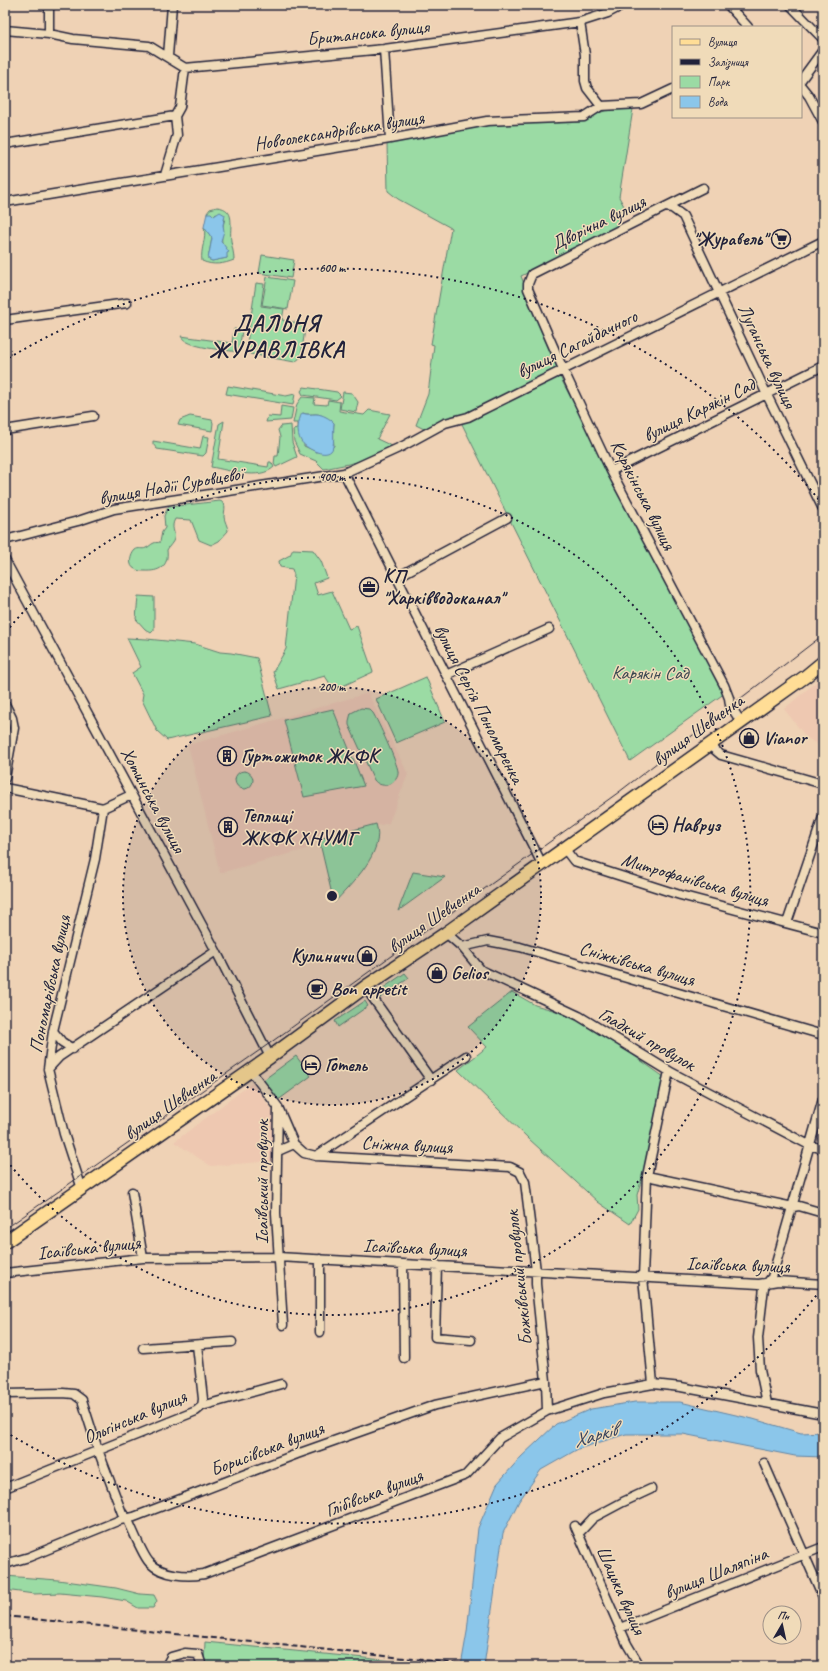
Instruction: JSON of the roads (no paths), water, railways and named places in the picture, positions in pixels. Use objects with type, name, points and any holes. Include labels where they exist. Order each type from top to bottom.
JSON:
[{"type":"main road","name":"вулиця Шевченка","points":[[5,1242],[270,1057],[365,987],[446,933],[806,676],[823,662]]},
{"type":"street","points":[[49,5],[49,34]]},
{"type":"street","points":[[168,56],[172,5]]},
{"type":"street","name":"Британська вулиця","points":[[185,68],[384,49],[580,22],[623,5]]},
{"type":"street","points":[[728,5],[747,26]]},
{"type":"street","points":[[790,5],[823,39]]},
{"type":"street","points":[[580,22],[585,55],[585,81],[587,88],[602,106]]},
{"type":"street","points":[[5,30],[49,34],[73,39],[149,46],[168,56],[185,68],[180,107],[175,116],[177,135],[165,175]]},
{"type":"street","points":[[384,49],[390,140]]},
{"type":"street","points":[[802,79],[823,50]]},
{"type":"street","points":[[802,87],[809,96],[823,122]]},
{"type":"street","name":"Новоолександрівська вулиця","points":[[5,202],[165,175],[390,140],[487,121],[584,117],[602,106],[641,104],[672,89]]},
{"type":"street","points":[[5,144],[175,116]]},
{"type":"street","points":[[665,207],[703,188]]},
{"type":"street","name":"Дворічна вулиця","points":[[529,279],[536,271],[665,207],[672,208],[683,216]]},
{"type":"street","name":"Луганська вулиця","points":[[683,216],[767,395],[823,509]]},
{"type":"street","name":"вулиця Сагайдачного","points":[[344,473],[403,446],[444,423],[468,417],[823,240]]},
{"type":"street","name":"Карякінська вулиця","points":[[529,279],[528,289],[563,369],[611,471],[724,685],[730,705],[741,722]]},
{"type":"street","points":[[5,320],[126,304]]},
{"type":"street","name":"вулиця Карякін Сад","points":[[611,471],[823,366]]},
{"type":"street","points":[[5,430],[93,416]]},
{"type":"street","name":"вулиця Надії Суровцевої","points":[[5,540],[78,521],[114,509],[344,473]]},
{"type":"street","name":"вулиця Сергія Пономаренка","points":[[344,473],[542,864]]},
{"type":"street","points":[[397,577],[507,518]]},
{"type":"street","name":"Хотинська вулиця","points":[[5,560],[216,951],[270,1057]]},
{"type":"street","points":[[446,675],[549,629]]},
{"type":"street","points":[[5,704],[12,718],[14,728],[5,778]]},
{"type":"street","points":[[709,745],[721,755],[823,784]]},
{"type":"street","points":[[5,788],[103,808],[131,795]]},
{"type":"street","name":"Пономарівська вулиця","points":[[82,1189],[64,1134],[48,1069],[53,1031],[95,859],[103,808]]},
{"type":"street","points":[[787,923],[823,817]]},
{"type":"street","name":"Митрофанівська вулиця","points":[[564,848],[574,861],[680,895],[823,933]]},
{"type":"street","points":[[446,933],[462,947]]},
{"type":"street","name":"Сніжківська вулиця","points":[[462,947],[488,941],[520,947],[823,1035]]},
{"type":"street","name":"Гладкий провулок","points":[[462,947],[481,970],[578,1016],[669,1071],[809,1145],[823,1149]]},
{"type":"street","points":[[48,1069],[59,1057],[74,1049],[216,951]]},
{"type":"street","points":[[365,987],[431,1080]]},
{"type":"street","points":[[53,1031],[62,1042],[74,1049]]},
{"type":"street","points":[[316,1156],[466,1056]]},
{"type":"street","name":"Ісаївський провулок","points":[[250,1070],[278,1108],[276,1213],[283,1325]]},
{"type":"street","points":[[653,1384],[643,1277],[647,1176],[669,1071]]},
{"type":"street","points":[[767,1403],[760,1370],[758,1338],[764,1287],[772,1277],[823,1099]]},
{"type":"street","points":[[278,1108],[294,1144],[278,1151]]},
{"type":"street","name":"Сніжна вулиця","points":[[294,1144],[304,1153],[316,1156],[510,1167],[520,1172]]},
{"type":"street","points":[[334,1144],[332,1150],[335,1157]]},
{"type":"street","name":"Божківський провулок","points":[[520,1172],[525,1182],[536,1271],[546,1381]]},
{"type":"street","points":[[647,1176],[792,1207],[799,1206],[823,1213]]},
{"type":"street","points":[[132,1192],[143,1258]]},
{"type":"street","name":"Ісаївська вулиця","points":[[5,1272],[143,1258],[278,1257],[759,1284],[778,1281],[823,1284]]},
{"type":"street","points":[[320,1259],[320,1332]]},
{"type":"street","points":[[403,1264],[404,1358]]},
{"type":"street","points":[[437,1265],[435,1337],[471,1340]]},
{"type":"street","points":[[143,1348],[232,1342]]},
{"type":"street","points":[[197,1344],[203,1399],[202,1406]]},
{"type":"street","points":[[546,1381],[547,1411]]},
{"type":"street","name":"Борисівська вулиця","points":[[5,1564],[29,1557],[127,1518],[435,1405],[546,1381]]},
{"type":"street","name":"Ольгінська вулиця","points":[[5,1488],[196,1411],[202,1406],[281,1384]]},
{"type":"street","name":"Глібівська вулиця","points":[[5,1394],[64,1392],[78,1396],[84,1404],[98,1450],[112,1483],[122,1513],[127,1518],[149,1563],[165,1571],[184,1576],[204,1574],[466,1475],[500,1438],[547,1411],[604,1393],[653,1384],[681,1387],[823,1414]]},
{"type":"street","points":[[764,1463],[823,1597]]},
{"type":"street","name":"Шацька вулиця","points":[[640,1666],[620,1628],[577,1530],[593,1518],[651,1489]]},
{"type":"street","name":"вулиця Шаляпіна","points":[[620,1628],[823,1547]]},
{"type":"street","points":[[166,1666],[171,1657],[185,1653],[198,1654],[202,1666]]},
{"type":"water","points":[[220,212],[225,215],[223,225],[224,231],[221,241],[229,252],[227,253],[227,258],[212,261],[208,259],[212,238],[204,227],[207,213],[211,213],[214,216]]},
{"type":"water","points":[[302,413],[321,415],[329,418],[334,423],[331,451],[328,453],[319,453],[303,444],[298,434],[299,420]]},
{"type":"water","name":"Харків","points":[[635,1402],[680,1402],[753,1419],[801,1433],[823,1432],[823,1457],[795,1456],[683,1434],[626,1434],[578,1449],[541,1470],[519,1501],[503,1533],[484,1666],[461,1666],[467,1632],[478,1528],[497,1484],[521,1457],[556,1424],[591,1409]]},
{"type":"tram line","points":[[5,1229],[270,1043],[619,792],[823,635]]},
{"type":"railway","points":[[5,1616],[480,1666]]},
{"type":"place","name":"\"Журавель\"","points":[[781,239]]},
{"type":"place","name":"КП \"Харківводоканал\"","points":[[369,587]]},
{"type":"place","name":"Vianor","points":[[749,738]]},
{"type":"place","name":"Гуртожиток ЖКФК","points":[[227,756]]},
{"type":"place","name":"Навруз","points":[[658,825]]},
{"type":"place","name":"Теплиці ЖКФК ХНУМГ","points":[[228,827]]},
{"type":"place","name":"Кулиничи","points":[[367,956]]},
{"type":"place","name":"Gelios","points":[[437,973]]},
{"type":"place","name":"Bon appetit","points":[[317,989]]},
{"type":"place","name":"Готель","points":[[311,1065]]},
{"type":"district","name":"ДАЛЬНЯ ЖУРАВЛІВКА","points":[[277,336]]},
{"type":"park label","name":"Карякін Сад","points":[[650,673]]}]
